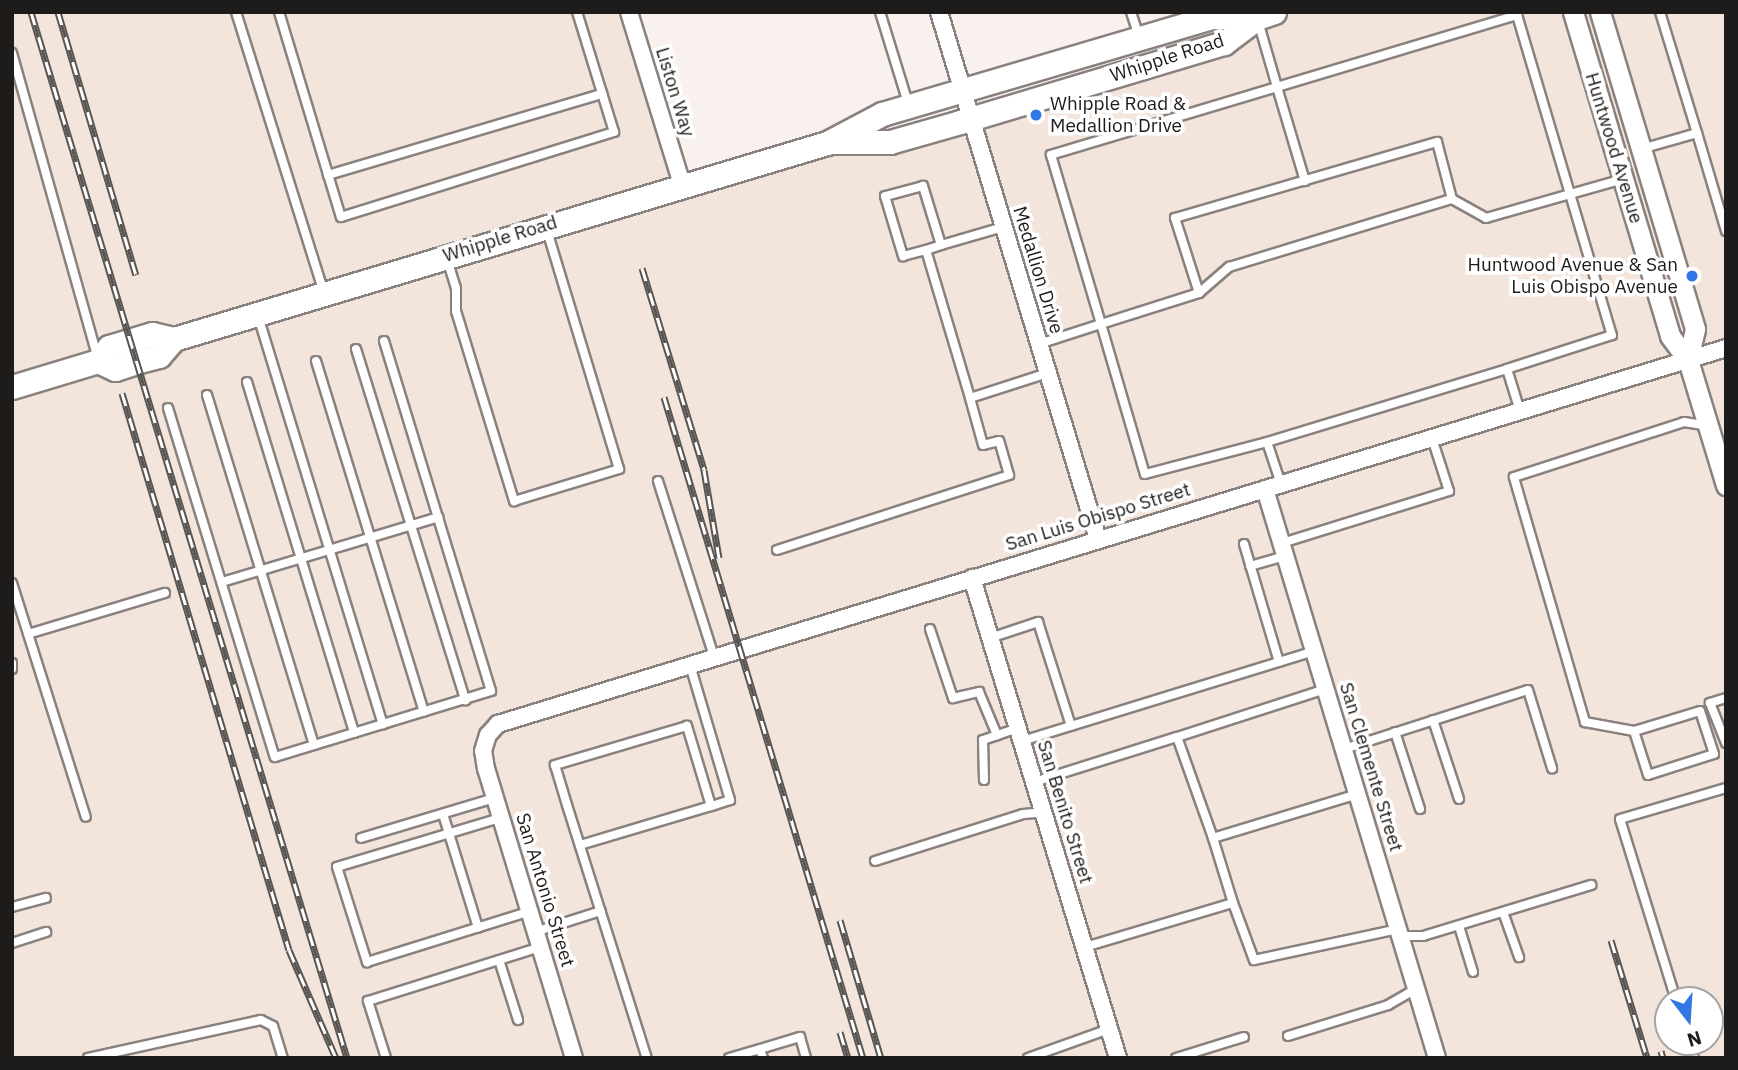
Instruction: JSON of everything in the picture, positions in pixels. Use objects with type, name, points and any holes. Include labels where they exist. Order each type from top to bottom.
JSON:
[{"type":"main road","name":"Whipple Road","points":[[827,142],[890,142],[970,119],[1224,43],[1266,15]]},
{"type":"main road","name":"Whipple Road","points":[[12,387],[99,361],[109,347],[152,334],[174,339],[827,142],[882,114],[1211,17],[1266,15]]},
{"type":"street","name":"Medallion Drive","points":[[939,12],[1098,539]]},
{"type":"street","name":"Huntwood Avenue","points":[[1573,12],[1670,336],[1688,360],[1726,485]]},
{"type":"street","name":"Huntwood Avenue","points":[[1600,12],[1695,329],[1688,360]]},
{"type":"street","name":"Liston Way","points":[[634,13],[682,184]]},
{"type":"street","name":"San Luis Obispo Street","points":[[488,735],[513,717],[1726,348]]},
{"type":"street","name":"San Clemente Street","points":[[1265,489],[1437,1058]]},
{"type":"street","name":"San Benito Street","points":[[972,578],[1118,1058]]},
{"type":"street","name":"San Antonio Street","points":[[488,735],[483,751],[494,798],[574,1058]]},
{"type":"lane","points":[[236,12],[324,293]]},
{"type":"lane","points":[[279,12],[341,217],[614,132],[577,12]]},
{"type":"lane","points":[[880,12],[909,106]]},
{"type":"lane","points":[[1131,12],[1140,38]]},
{"type":"lane","points":[[1660,12],[1726,231]]},
{"type":"lane","points":[[1266,15],[1277,87],[1305,181]]},
{"type":"lane","points":[[1517,15],[1572,193],[1612,335],[1267,442],[1145,474],[1051,155],[1517,15]]},
{"type":"lane","points":[[12,53],[99,361]]},
{"type":"lane","points":[[328,175],[602,94]]},
{"type":"lane","points":[[1641,149],[1697,133]]},
{"type":"lane","points":[[1199,293],[1175,218],[1437,142],[1452,199],[1486,218],[1623,178]]},
{"type":"lane","points":[[941,245],[923,186],[885,196],[903,256],[926,250],[1003,227]]},
{"type":"lane","points":[[1039,344],[1199,293],[1229,267],[1452,199]]},
{"type":"lane","points":[[446,256],[456,288],[456,310],[514,501],[618,469],[546,226]]},
{"type":"lane","points":[[777,550],[1009,475],[999,441],[983,445],[926,250]]},
{"type":"lane","points":[[257,313],[383,724]]},
{"type":"lane","points":[[169,408],[275,757],[424,712],[491,691],[384,341]]},
{"type":"lane","points":[[356,349],[465,699]]},
{"type":"lane","points":[[316,361],[424,712]]},
{"type":"lane","points":[[1507,369],[1520,411]]},
{"type":"lane","points":[[970,398],[1048,373]]},
{"type":"lane","points":[[247,382],[354,733]]},
{"type":"lane","points":[[207,395],[314,746]]},
{"type":"lane","points":[[1633,731],[1648,775],[1714,754],[1700,711],[1633,731],[1585,722],[1514,477],[1684,422],[1707,426]]},
{"type":"lane","points":[[1250,566],[1283,550],[1449,491],[1432,438]]},
{"type":"lane","points":[[1267,442],[1281,484]]},
{"type":"lane","points":[[658,481],[714,656]]},
{"type":"lane","points":[[222,582],[438,517]]},
{"type":"lane","points":[[1244,544],[1279,662]]},
{"type":"lane","points":[[12,583],[86,817]]},
{"type":"lane","points":[[28,634],[165,593]]},
{"type":"lane","points":[[990,638],[1038,622],[1071,726]]},
{"type":"lane","points":[[930,629],[953,698],[979,692],[996,735]]},
{"type":"lane","points":[[984,780],[983,740],[996,735],[1020,735],[1071,726],[1314,651]]},
{"type":"lane","points":[[12,663],[12,669]]},
{"type":"lane","points":[[580,845],[730,800],[689,664]]},
{"type":"lane","points":[[1034,782],[1326,690]]},
{"type":"lane","points":[[1344,749],[1528,690],[1552,768]]},
{"type":"lane","points":[[1726,698],[1710,703],[1726,743]]},
{"type":"lane","points":[[1433,720],[1459,799]]},
{"type":"lane","points":[[647,1058],[555,765],[687,726],[711,806]]},
{"type":"lane","points":[[1395,732],[1420,810]]},
{"type":"lane","points":[[1177,737],[1254,960],[1369,932],[1423,936],[1591,885]]},
{"type":"lane","points":[[1672,986],[1620,819],[1726,788]]},
{"type":"lane","points":[[1213,838],[1358,794]]},
{"type":"lane","points":[[361,838],[494,798]]},
{"type":"lane","points":[[875,861],[1023,814],[1044,812]]},
{"type":"lane","points":[[443,814],[478,928]]},
{"type":"lane","points":[[500,818],[337,867],[367,962],[528,912]]},
{"type":"lane","points":[[12,907],[46,898]]},
{"type":"lane","points":[[1085,947],[1233,903]]},
{"type":"lane","points":[[386,1058],[368,1001],[499,960],[601,911]]},
{"type":"lane","points":[[1503,912],[1519,957]]},
{"type":"lane","points":[[1459,926],[1473,972]]},
{"type":"lane","points":[[12,943],[46,932]]},
{"type":"lane","points":[[499,960],[518,1020]]},
{"type":"lane","points":[[1289,1036],[1388,1005],[1416,989]]},
{"type":"lane","points":[[88,1058],[261,1020],[273,1026],[283,1058]]},
{"type":"lane","points":[[1028,1058],[1109,1029]]},
{"type":"lane","points":[[729,1058],[761,1053],[800,1037],[806,1058]]},
{"type":"lane","points":[[1176,1058],[1244,1037]]},
{"type":"shaded area","points":[[12,12],[629,12],[682,184],[827,143],[890,142],[1148,65],[1275,12],[1726,12],[1726,1058],[12,1058]]},
{"type":"railway","points":[[31,12],[347,1058]]},
{"type":"railway","points":[[58,12],[136,275]]},
{"type":"railway","points":[[642,268],[704,470],[719,558]]},
{"type":"railway","points":[[122,393],[289,950],[336,1058]]},
{"type":"railway","points":[[664,397],[863,1058]]},
{"type":"railway","points":[[840,920],[881,1058]]},
{"type":"railway","points":[[1611,940],[1647,1058]]},
{"type":"railway","points":[[840,1032],[848,1058]]},
{"type":"place","name":"Whipple Road & Medallion Drive","points":[[1036,115]]},
{"type":"place","name":"Huntwood Avenue & San Luis Obispo Avenue","points":[[1692,276]]}]
